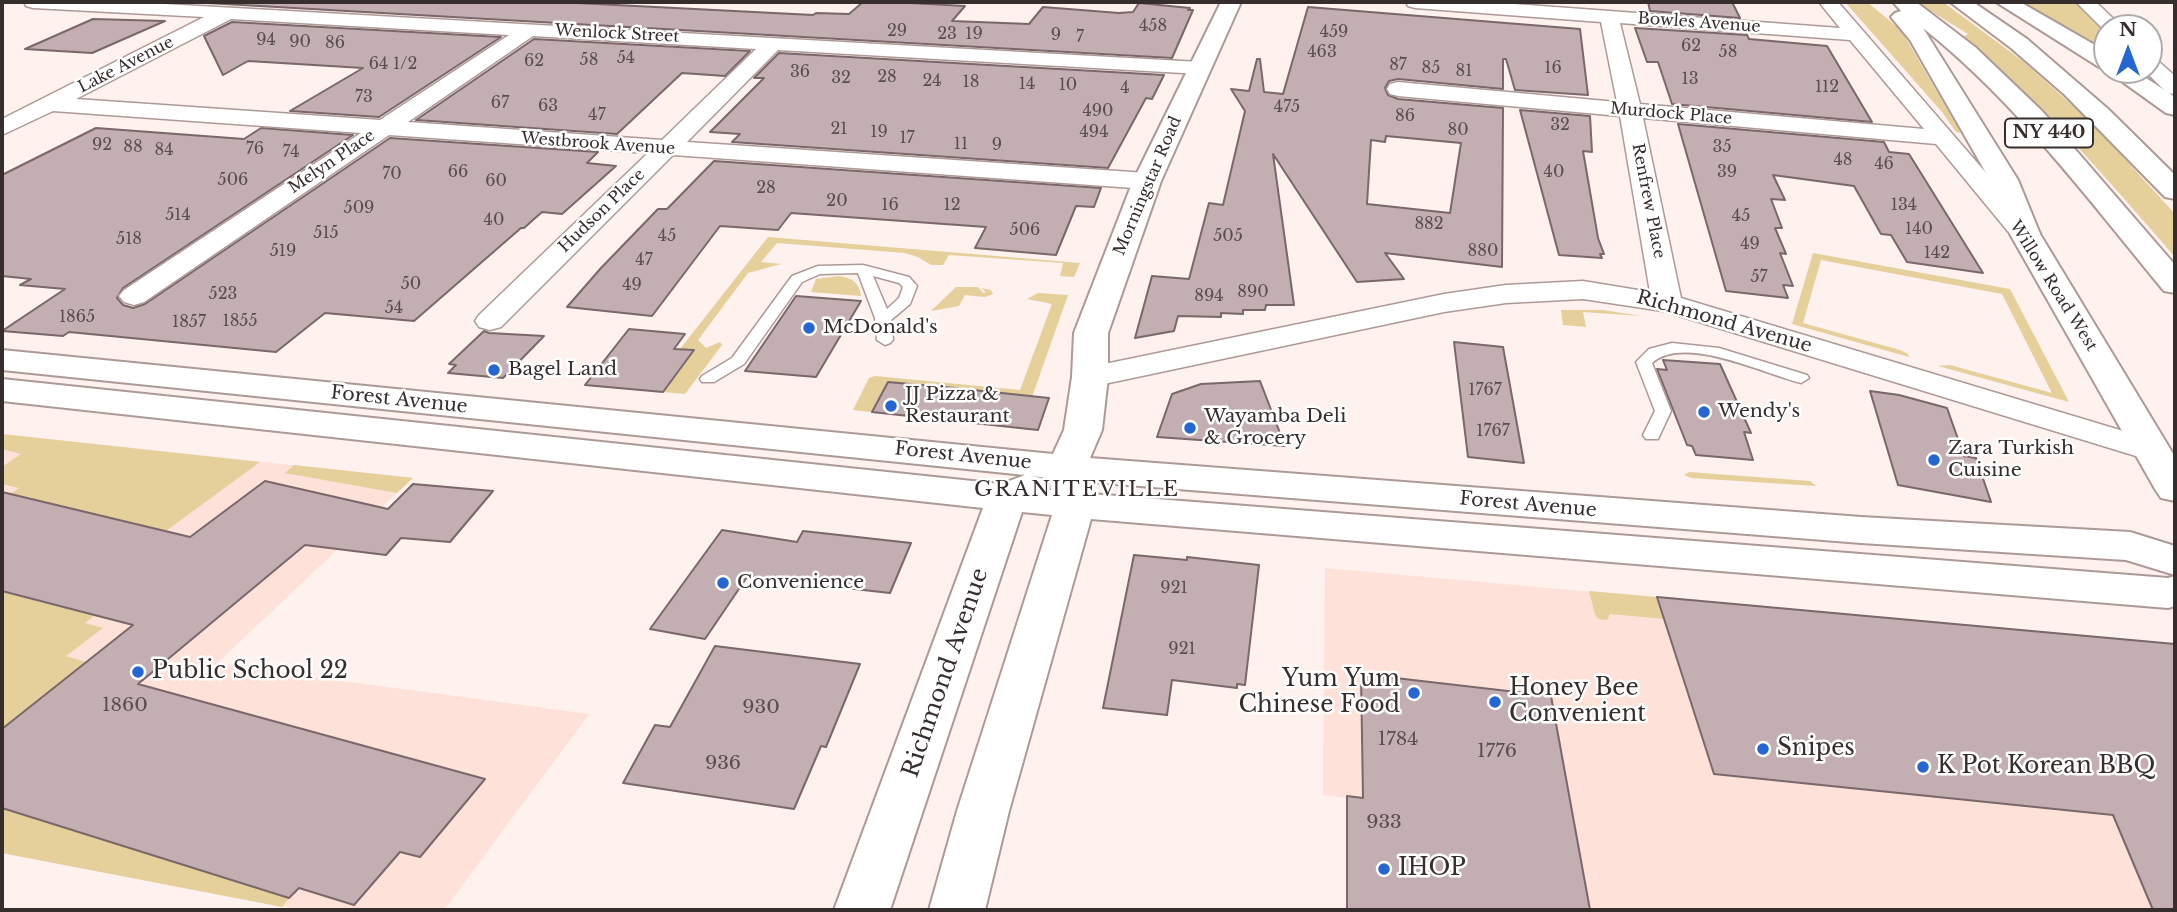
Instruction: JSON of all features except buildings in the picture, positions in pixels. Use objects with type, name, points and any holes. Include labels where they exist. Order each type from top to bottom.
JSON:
[{"type":"main road","name":"Morningstar Road","points":[[1090,377],[1091,333],[1147,181],[1231,2]]},
{"type":"main road","points":[[1885,2],[1904,18],[1919,37],[2004,180],[2025,234]]},
{"type":"main road","name":"NY 440","points":[[1903,2],[1967,52],[2017,99],[2066,153],[2175,284]]},
{"type":"main road","name":"NY 440","points":[[1960,2],[2038,58],[2076,90],[2175,191]]},
{"type":"main road","points":[[2006,2],[2093,54]]},
{"type":"main road","points":[[2139,84],[2175,108]]},
{"type":"main road","name":"Willow Road West","points":[[2025,234],[2175,488]]},
{"type":"main road","name":"Forest Avenue","points":[[2,360],[1070,486],[2168,593],[2175,591]]},
{"type":"main road","points":[[957,910],[1070,486],[1083,430],[1090,377]]},
{"type":"main road","name":"Forest Avenue","points":[[2,390],[1007,498],[1070,486],[1738,522],[2130,546],[2175,561]]},
{"type":"main road","name":"Richmond Avenue","points":[[862,910],[1007,498]]},
{"type":"street","name":"Wenlock Street","points":[[33,2],[1200,68]]},
{"type":"street","name":"Lake Avenue","points":[[2,128],[250,2]]},
{"type":"street","name":"Bowles Avenue","points":[[1415,2],[1857,35]]},
{"type":"street","name":"Willow Road West","points":[[1828,2],[2025,234]]},
{"type":"street","points":[[2085,2],[2098,14]]},
{"type":"street","name":"Renfrew Place","points":[[1609,16],[1667,303]]},
{"type":"street","name":"Melyn Place","points":[[134,296],[531,29]]},
{"type":"street","name":"Hudson Place","points":[[490,321],[774,43]]},
{"type":"street","name":"Murdock Place","points":[[1398,89],[1944,138]]},
{"type":"street","name":"Westbrook Avenue","points":[[49,104],[1147,181]]},
{"type":"street","name":"Richmond Avenue","points":[[1090,377],[1444,303],[1499,295],[1583,290],[1667,303],[2151,450]]},
{"type":"lane","points":[[708,379],[738,361],[797,279],[818,270],[863,269],[904,280],[910,286],[910,293],[905,302],[883,318]]},
{"type":"lane","points":[[863,269],[883,318],[885,340]]},
{"type":"lane","points":[[1651,435],[1663,411],[1644,362],[1655,351],[1710,351],[1801,378]]},
{"type":"shaded area","points":[[1845,2],[1867,2],[1901,30],[1961,133],[1956,132],[1942,112]]},
{"type":"shaded area","points":[[1916,2],[1943,2],[2024,62],[2091,122],[2175,214],[2175,257],[2047,115],[1963,37],[1968,34]]},
{"type":"shaded area","points":[[2017,2],[2078,2],[2093,17],[2093,43]]},
{"type":"shaded area","points":[[768,237],[1080,263],[1074,277],[1060,276],[1063,263],[949,255],[943,265],[931,265],[905,253],[777,243],[761,262],[781,264],[748,273],[698,340],[706,348],[720,342],[722,345],[685,394],[663,392],[694,351],[680,349]]},
{"type":"shaded area","points":[[1813,253],[2010,289],[2069,402],[1938,366],[1950,365],[2052,393],[2002,294],[1821,260],[1803,323],[1900,350],[1909,357],[1792,324]]},
{"type":"shaded area","points":[[839,276],[854,282],[859,287],[861,296],[811,292],[816,279]]},
{"type":"shaded area","points":[[956,287],[978,287],[983,293],[986,292],[981,288],[991,290],[993,294],[985,297],[965,295],[959,306],[931,311]]},
{"type":"shaded area","points":[[1038,293],[1068,295],[1032,397],[889,382],[872,412],[853,410],[869,378],[875,376],[1020,390],[1052,304],[1027,299]]},
{"type":"shaded area","points":[[1561,310],[1603,310],[1641,316],[1583,312],[1586,327],[1563,325]]},
{"type":"shaded area","name":"Public School 22","points":[[2,434],[413,478],[216,664],[589,714],[444,910],[301,910],[2,853]]},
{"type":"shaded area","points":[[2,434],[260,462],[166,531],[10,494],[19,488],[2,484],[2,467],[21,454],[2,449]]},
{"type":"shaded area","points":[[294,465],[413,478],[397,493],[285,473]]},
{"type":"shaded area","points":[[1689,472],[1810,481],[1816,486],[1691,478],[1684,475]]},
{"type":"shaded area","points":[[1325,568],[2175,644],[2175,910],[1590,910],[1575,825],[1323,795]]},
{"type":"shaded area","points":[[2,591],[95,615],[85,623],[103,628],[66,656],[86,662],[2,729]]},
{"type":"shaded area","points":[[1589,591],[1657,597],[1665,619],[1610,614],[1607,620],[1598,619]]},
{"type":"shaded area","points":[[2,808],[289,898],[282,907],[2,853]]},
{"type":"place","name":"McDonald's","points":[[809,328]]},
{"type":"place","name":"Bagel Land","points":[[494,370]]},
{"type":"place","name":"JJ Pizza & Restaurant","points":[[891,406]]},
{"type":"place","name":"Wendy's","points":[[1704,412]]},
{"type":"place","name":"Wayamba Deli & Grocery","points":[[1190,428]]},
{"type":"place","name":"Zara Turkish Cuisine","points":[[1934,460]]},
{"type":"place","name":"Convenience","points":[[723,583]]},
{"type":"place","name":"Public School 22","points":[[138,672]]},
{"type":"place","name":"Yum Yum Chinese Food","points":[[1414,693]]},
{"type":"place","name":"Honey Bee Convenient","points":[[1495,702]]},
{"type":"place","name":"Snipes","points":[[1763,749]]},
{"type":"place","name":"K Pot Korean BBQ","points":[[1923,767]]},
{"type":"place","name":"IHOP","points":[[1384,869]]},
{"type":"district","name":"GRANITEVILLE","points":[[1077,490]]}]
